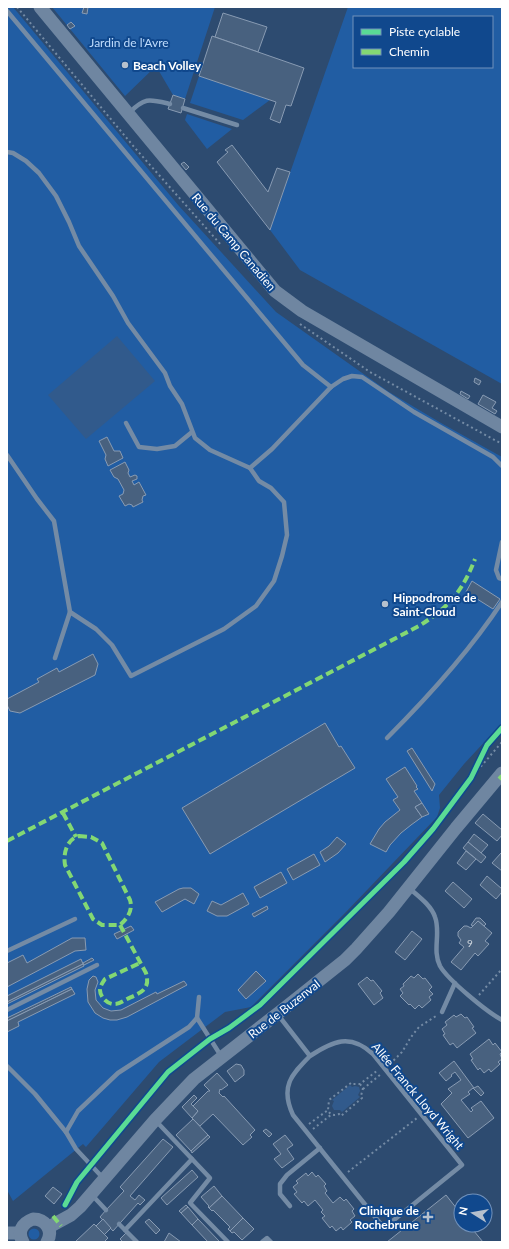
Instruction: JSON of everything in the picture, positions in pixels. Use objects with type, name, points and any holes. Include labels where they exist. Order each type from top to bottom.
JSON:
[{"type":"main road","name":"Rue du Camp Canadien","points":[[40,7],[275,291],[302,311],[502,427]]},
{"type":"main road","name":"Rue de Buzenval","points":[[49,1227],[80,1207],[155,1120],[194,1079],[345,960],[389,912],[502,773]]},
{"type":"main road","points":[[17,1236],[24,1224],[33,1219],[43,1221],[49,1227],[50,1234],[47,1242]]},
{"type":"lane","points":[[7,11],[298,360],[331,387]]},
{"type":"lane","points":[[128,113],[142,102],[149,100],[170,104]]},
{"type":"lane","points":[[182,108],[237,125]]},
{"type":"lane","points":[[7,152],[13,153],[26,161],[39,173],[56,196],[79,246],[113,296],[128,323],[165,373],[170,386],[182,404],[195,438],[210,450],[250,468],[259,481],[271,488],[284,502],[287,535],[274,581],[256,606],[224,630],[131,676],[112,646],[96,628],[70,612]]},
{"type":"lane","points":[[250,468],[272,449],[331,387],[343,379],[352,376],[362,378],[414,412],[493,457],[502,466]]},
{"type":"lane","points":[[126,423],[139,447],[157,449],[175,446],[192,432]]},
{"type":"lane","points":[[7,455],[54,521],[70,612],[55,658]]},
{"type":"lane","points":[[502,542],[496,570],[502,579]]},
{"type":"lane","points":[[387,738],[418,707],[467,650],[502,602]]},
{"type":"lane","points":[[409,888],[430,908],[436,918],[436,952],[440,965],[447,976],[475,1000],[502,1020]]},
{"type":"lane","points":[[7,951],[75,918]]},
{"type":"lane","points":[[7,1010],[97,966]]},
{"type":"lane","points":[[442,1012],[455,983]]},
{"type":"lane","points":[[66,1132],[78,1111],[118,1072],[189,1027],[197,1018],[199,997]]},
{"type":"lane","points":[[278,1014],[310,1056]]},
{"type":"lane","points":[[197,1018],[222,1057]]},
{"type":"lane","name":"Allée Franck Lloyd Wright","points":[[345,1041],[366,1048],[384,1068],[462,1165],[384,1228],[293,1115],[288,1104],[287,1092],[290,1080],[296,1070],[310,1056],[327,1045],[337,1042],[345,1041]]},
{"type":"lane","points":[[7,1066],[36,1094],[66,1132],[76,1149],[104,1179]]},
{"type":"lane","points":[[155,1120],[210,1178],[190,1203],[228,1242]]},
{"type":"lane","points":[[290,1206],[280,1194],[280,1184],[287,1175],[320,1148]]},
{"type":"lane","points":[[125,1230],[192,1159]]},
{"type":"lane","points":[[91,1194],[106,1210]]},
{"type":"lane","points":[[119,1224],[137,1242]]},
{"type":"lane","points":[[262,1242],[267,1238],[271,1242]]},
{"type":"path","points":[[471,778],[502,742]]},
{"type":"path","points":[[471,778],[481,758]]},
{"type":"path","points":[[475,1000],[502,969]]},
{"type":"path","points":[[362,1090],[402,1052],[411,1037],[420,1027],[442,1012]]},
{"type":"path","points":[[304,1128],[328,1110],[329,1100],[351,1083],[360,1084],[384,1068]]},
{"type":"path","points":[[328,1110],[332,1114],[339,1114],[341,1116],[362,1098],[363,1088],[360,1084]]},
{"type":"path","points":[[308,1133],[332,1114]]},
{"type":"path","points":[[342,1176],[422,1115]]},
{"type":"green space","name":"Hippodrome de Saint-Cloud","points":[[7,7],[13,7],[179,206],[276,312],[389,392],[502,457],[502,723],[464,764],[439,795],[440,808],[437,817],[346,912],[251,1007],[225,1012],[159,1062],[86,1147],[83,1144],[13,1201],[7,1190]]},
{"type":"green space","name":"Jardin de l'Avre","points":[[52,7],[215,7],[185,99],[173,95],[156,66],[125,96]]},
{"type":"green space","points":[[348,7],[502,7],[502,384],[300,270],[270,230]]},
{"type":"green space","points":[[199,76],[270,100],[243,120],[190,103]]},
{"type":"green space","points":[[187,114],[232,129],[207,149],[185,120]]},
{"type":"green space","points":[[34,1228],[38,1230],[40,1234],[38,1238],[34,1240],[30,1238],[28,1234],[30,1230]]},
{"type":"shaded area","points":[[117,336],[155,381],[86,439],[48,395]]},
{"type":"shaded area","points":[[350,1085],[352,1087],[359,1087],[360,1091],[358,1095],[360,1097],[342,1112],[340,1110],[334,1110],[332,1106],[334,1101],[332,1100]]},
{"type":"building","points":[[84,7],[88,7],[87,14],[82,13]]},
{"type":"building","points":[[223,13],[267,27],[258,52],[215,37]]},
{"type":"building","points":[[71,22],[75,26],[70,29],[67,25]]},
{"type":"building","points":[[212,36],[304,68],[291,106],[286,105],[280,123],[270,119],[276,102],[199,76]]},
{"type":"building","points":[[173,95],[185,99],[181,113],[168,109]]},
{"type":"building","points":[[232,145],[268,192],[277,168],[290,172],[270,230],[217,162],[228,152],[225,150]]},
{"type":"building","points":[[184,162],[189,167],[186,170],[181,164]]},
{"type":"building","points":[[475,378],[481,381],[479,385],[474,382]]},
{"type":"building","points":[[461,391],[470,396],[468,399],[460,394]]},
{"type":"building","points":[[483,395],[496,402],[492,408],[497,411],[495,414],[478,404]]},
{"type":"building","points":[[107,437],[114,451],[120,451],[123,458],[108,466],[105,459],[106,455],[99,441]]},
{"type":"building","points":[[125,462],[129,470],[128,473],[130,477],[135,475],[137,476],[137,479],[132,481],[134,485],[139,482],[146,495],[143,496],[143,502],[133,507],[129,504],[125,506],[119,496],[123,494],[124,490],[118,479],[114,477],[110,470]]},
{"type":"building","points":[[472,581],[500,599],[493,609],[466,592]]},
{"type":"building","points":[[93,654],[98,664],[95,675],[20,713],[10,711],[7,705],[7,699],[39,682],[37,679],[57,668],[59,672]]},
{"type":"building","points":[[325,723],[339,747],[341,746],[355,768],[210,854],[182,808]]},
{"type":"building","points":[[412,748],[435,784],[432,791],[407,751]]},
{"type":"building","points":[[405,767],[417,786],[416,787],[418,789],[414,791],[422,803],[415,807],[422,817],[401,833],[386,852],[370,844],[385,822],[400,810],[393,800],[398,797],[386,779]]},
{"type":"building","points":[[422,803],[429,814],[422,817],[415,807]]},
{"type":"building","points":[[483,814],[502,830],[502,835],[497,841],[475,823]]},
{"type":"building","points":[[474,834],[488,845],[481,853],[468,842]]},
{"type":"building","points":[[337,837],[346,844],[338,853],[325,862],[320,852],[329,846]]},
{"type":"building","points":[[468,842],[486,857],[481,863],[463,848]]},
{"type":"building","points":[[466,851],[476,859],[466,870],[457,863]]},
{"type":"building","points":[[502,853],[502,871],[492,863]]},
{"type":"building","points":[[314,854],[320,865],[293,880],[287,869]]},
{"type":"building","points":[[281,872],[287,883],[260,898],[254,887]]},
{"type":"building","points":[[487,876],[502,889],[502,892],[496,899],[480,885]]},
{"type":"building","points":[[453,882],[472,899],[464,908],[445,891]]},
{"type":"building","points":[[183,888],[191,888],[199,894],[194,904],[185,899],[162,912],[155,902]]},
{"type":"building","points":[[243,893],[249,904],[227,916],[217,916],[207,911],[212,901],[221,905]]},
{"type":"building","points":[[267,906],[268,909],[254,917],[252,914]]},
{"type":"building","points":[[476,918],[480,918],[486,924],[484,926],[478,921],[473,926],[471,925]]},
{"type":"building","points":[[478,921],[492,933],[485,941],[489,944],[478,956],[475,953],[461,970],[451,962],[464,947],[459,943],[461,940],[458,936],[458,932],[464,926],[471,928]]},
{"type":"building","points":[[131,926],[134,930],[117,939],[114,934]]},
{"type":"building","points":[[412,931],[422,939],[405,960],[395,952]]},
{"type":"building","points":[[72,938],[85,938],[86,950],[75,951],[7,987],[7,963],[23,955],[27,963]]},
{"type":"building","points":[[92,958],[94,960],[84,965],[83,963]]},
{"type":"building","points":[[81,959],[83,964],[7,1002],[7,996]]},
{"type":"building","points":[[83,964],[84,966],[7,1004],[7,1002]]},
{"type":"building","points":[[256,971],[266,981],[246,999],[238,990]]},
{"type":"building","points":[[418,974],[423,979],[425,978],[432,987],[429,990],[433,994],[429,997],[431,1000],[422,1008],[419,1005],[415,1009],[400,996],[403,993],[400,989],[411,976],[414,978]]},
{"type":"building","points":[[93,976],[96,977],[98,982],[95,990],[96,1000],[103,1008],[111,1011],[121,1010],[156,992],[157,994],[184,981],[187,985],[127,1017],[117,1020],[110,1020],[95,1013],[88,1002],[87,989],[89,980]]},
{"type":"building","points":[[367,977],[371,981],[373,980],[382,991],[380,993],[383,998],[374,1005],[358,984]]},
{"type":"building","points":[[71,987],[72,989],[7,1021],[7,1018]]},
{"type":"building","points":[[72,989],[75,994],[18,1022],[19,1026],[7,1032],[7,1021]]},
{"type":"building","points":[[461,1014],[465,1018],[467,1017],[476,1033],[457,1048],[453,1043],[450,1045],[443,1035],[445,1034],[442,1029],[447,1025],[445,1022],[454,1015],[456,1017]]},
{"type":"building","points":[[489,1039],[493,1045],[495,1043],[502,1052],[500,1054],[502,1059],[498,1062],[500,1064],[491,1072],[489,1069],[484,1073],[480,1068],[478,1070],[471,1060],[473,1059],[470,1054]]},
{"type":"building","points":[[454,1061],[474,1088],[478,1086],[484,1093],[481,1096],[473,1088],[468,1092],[470,1094],[461,1100],[471,1112],[473,1110],[471,1108],[481,1101],[494,1118],[468,1138],[441,1104],[452,1093],[448,1089],[461,1080],[455,1072],[446,1081],[439,1073]]},
{"type":"building","points":[[236,1064],[241,1065],[244,1070],[244,1075],[235,1082],[227,1071]]},
{"type":"building","points":[[217,1073],[228,1085],[221,1090],[220,1089],[219,1093],[223,1097],[224,1096],[255,1130],[250,1135],[252,1137],[243,1145],[213,1114],[200,1126],[192,1118],[198,1111],[193,1106],[208,1091],[210,1091],[204,1085]]},
{"type":"building","points":[[194,1095],[197,1098],[191,1104],[198,1111],[192,1118],[182,1107]]},
{"type":"building","points":[[193,1119],[208,1135],[191,1151],[176,1135]]},
{"type":"building","points":[[266,1129],[272,1134],[269,1137],[263,1131]]},
{"type":"building","points":[[208,1135],[210,1137],[192,1153],[191,1151]]},
{"type":"building","points":[[285,1135],[293,1145],[287,1149],[294,1159],[282,1168],[274,1159],[281,1154],[273,1144]]},
{"type":"building","points":[[163,1139],[173,1147],[130,1196],[135,1200],[139,1195],[145,1200],[140,1205],[138,1203],[113,1231],[100,1217],[124,1191],[120,1187]]},
{"type":"building","points":[[192,1170],[198,1177],[167,1205],[161,1198]]},
{"type":"building","points":[[312,1172],[316,1177],[318,1175],[326,1184],[324,1186],[327,1191],[325,1193],[333,1203],[340,1197],[344,1201],[346,1199],[354,1209],[352,1211],[355,1216],[350,1220],[352,1222],[343,1230],[341,1227],[336,1231],[332,1226],[330,1228],[322,1218],[325,1216],[321,1212],[323,1210],[315,1200],[308,1206],[304,1201],[302,1203],[294,1194],[297,1192],[293,1187],[298,1183],[296,1181],[306,1173],[308,1176]]},
{"type":"building","points":[[214,1186],[222,1196],[209,1208],[201,1197]]},
{"type":"building","points":[[53,1187],[62,1194],[54,1204],[45,1196]]},
{"type":"building","name":"Clinique de Rochebrune","points":[[446,1195],[453,1204],[453,1233],[476,1233],[483,1242],[387,1242]]},
{"type":"building","points":[[222,1196],[243,1218],[230,1231],[228,1229],[230,1227],[213,1210],[212,1211],[209,1208]]},
{"type":"building","points":[[186,1205],[188,1207],[181,1213],[179,1211]]},
{"type":"building","points":[[188,1207],[198,1219],[192,1225],[181,1213]]},
{"type":"building","points":[[243,1218],[254,1229],[242,1240],[234,1232],[232,1233],[230,1231]]},
{"type":"building","points":[[103,1219],[111,1228],[104,1235],[96,1226]]},
{"type":"building","points":[[149,1219],[160,1230],[156,1234],[145,1222]]},
{"type":"building","points":[[198,1219],[219,1241],[218,1242],[208,1242],[192,1225]]},
{"type":"building","points":[[94,1224],[108,1238],[104,1242],[75,1242]]},
{"type":"building","points":[[126,1233],[135,1242],[123,1242],[120,1239]]},
{"type":"building","points":[[169,1233],[181,1242],[164,1242]]},
{"type":"marked path","points":[[7,841],[419,626],[439,612],[453,598],[465,581],[475,559]]},
{"type":"marked path","points":[[499,776],[502,779]]},
{"type":"marked path","points":[[63,813],[76,837]]},
{"type":"marked path","points":[[79,836],[91,837],[102,843],[130,900],[131,907],[129,914],[120,925],[102,925],[93,919],[65,865],[65,851],[71,840],[79,836]]},
{"type":"marked path","points":[[120,925],[146,973],[147,983],[146,987],[140,993],[120,1003],[112,1004],[105,1000],[100,993],[101,986],[105,979],[140,963]]},
{"type":"marked path","points":[[53,1216],[61,1226]]},
{"type":"cycle path","points":[[65,1205],[77,1182],[168,1072],[210,1039],[229,1028],[260,1005],[404,862],[433,829],[471,778],[487,745],[502,728]]},
{"type":"place","name":"Beach Volley","points":[[125,65]]},
{"type":"place","name":"Hippodrome de Saint-Cloud","points":[[385,604]]},
{"type":"place","name":"Clinique de Rochebrune","points":[[428,1217]]}]
